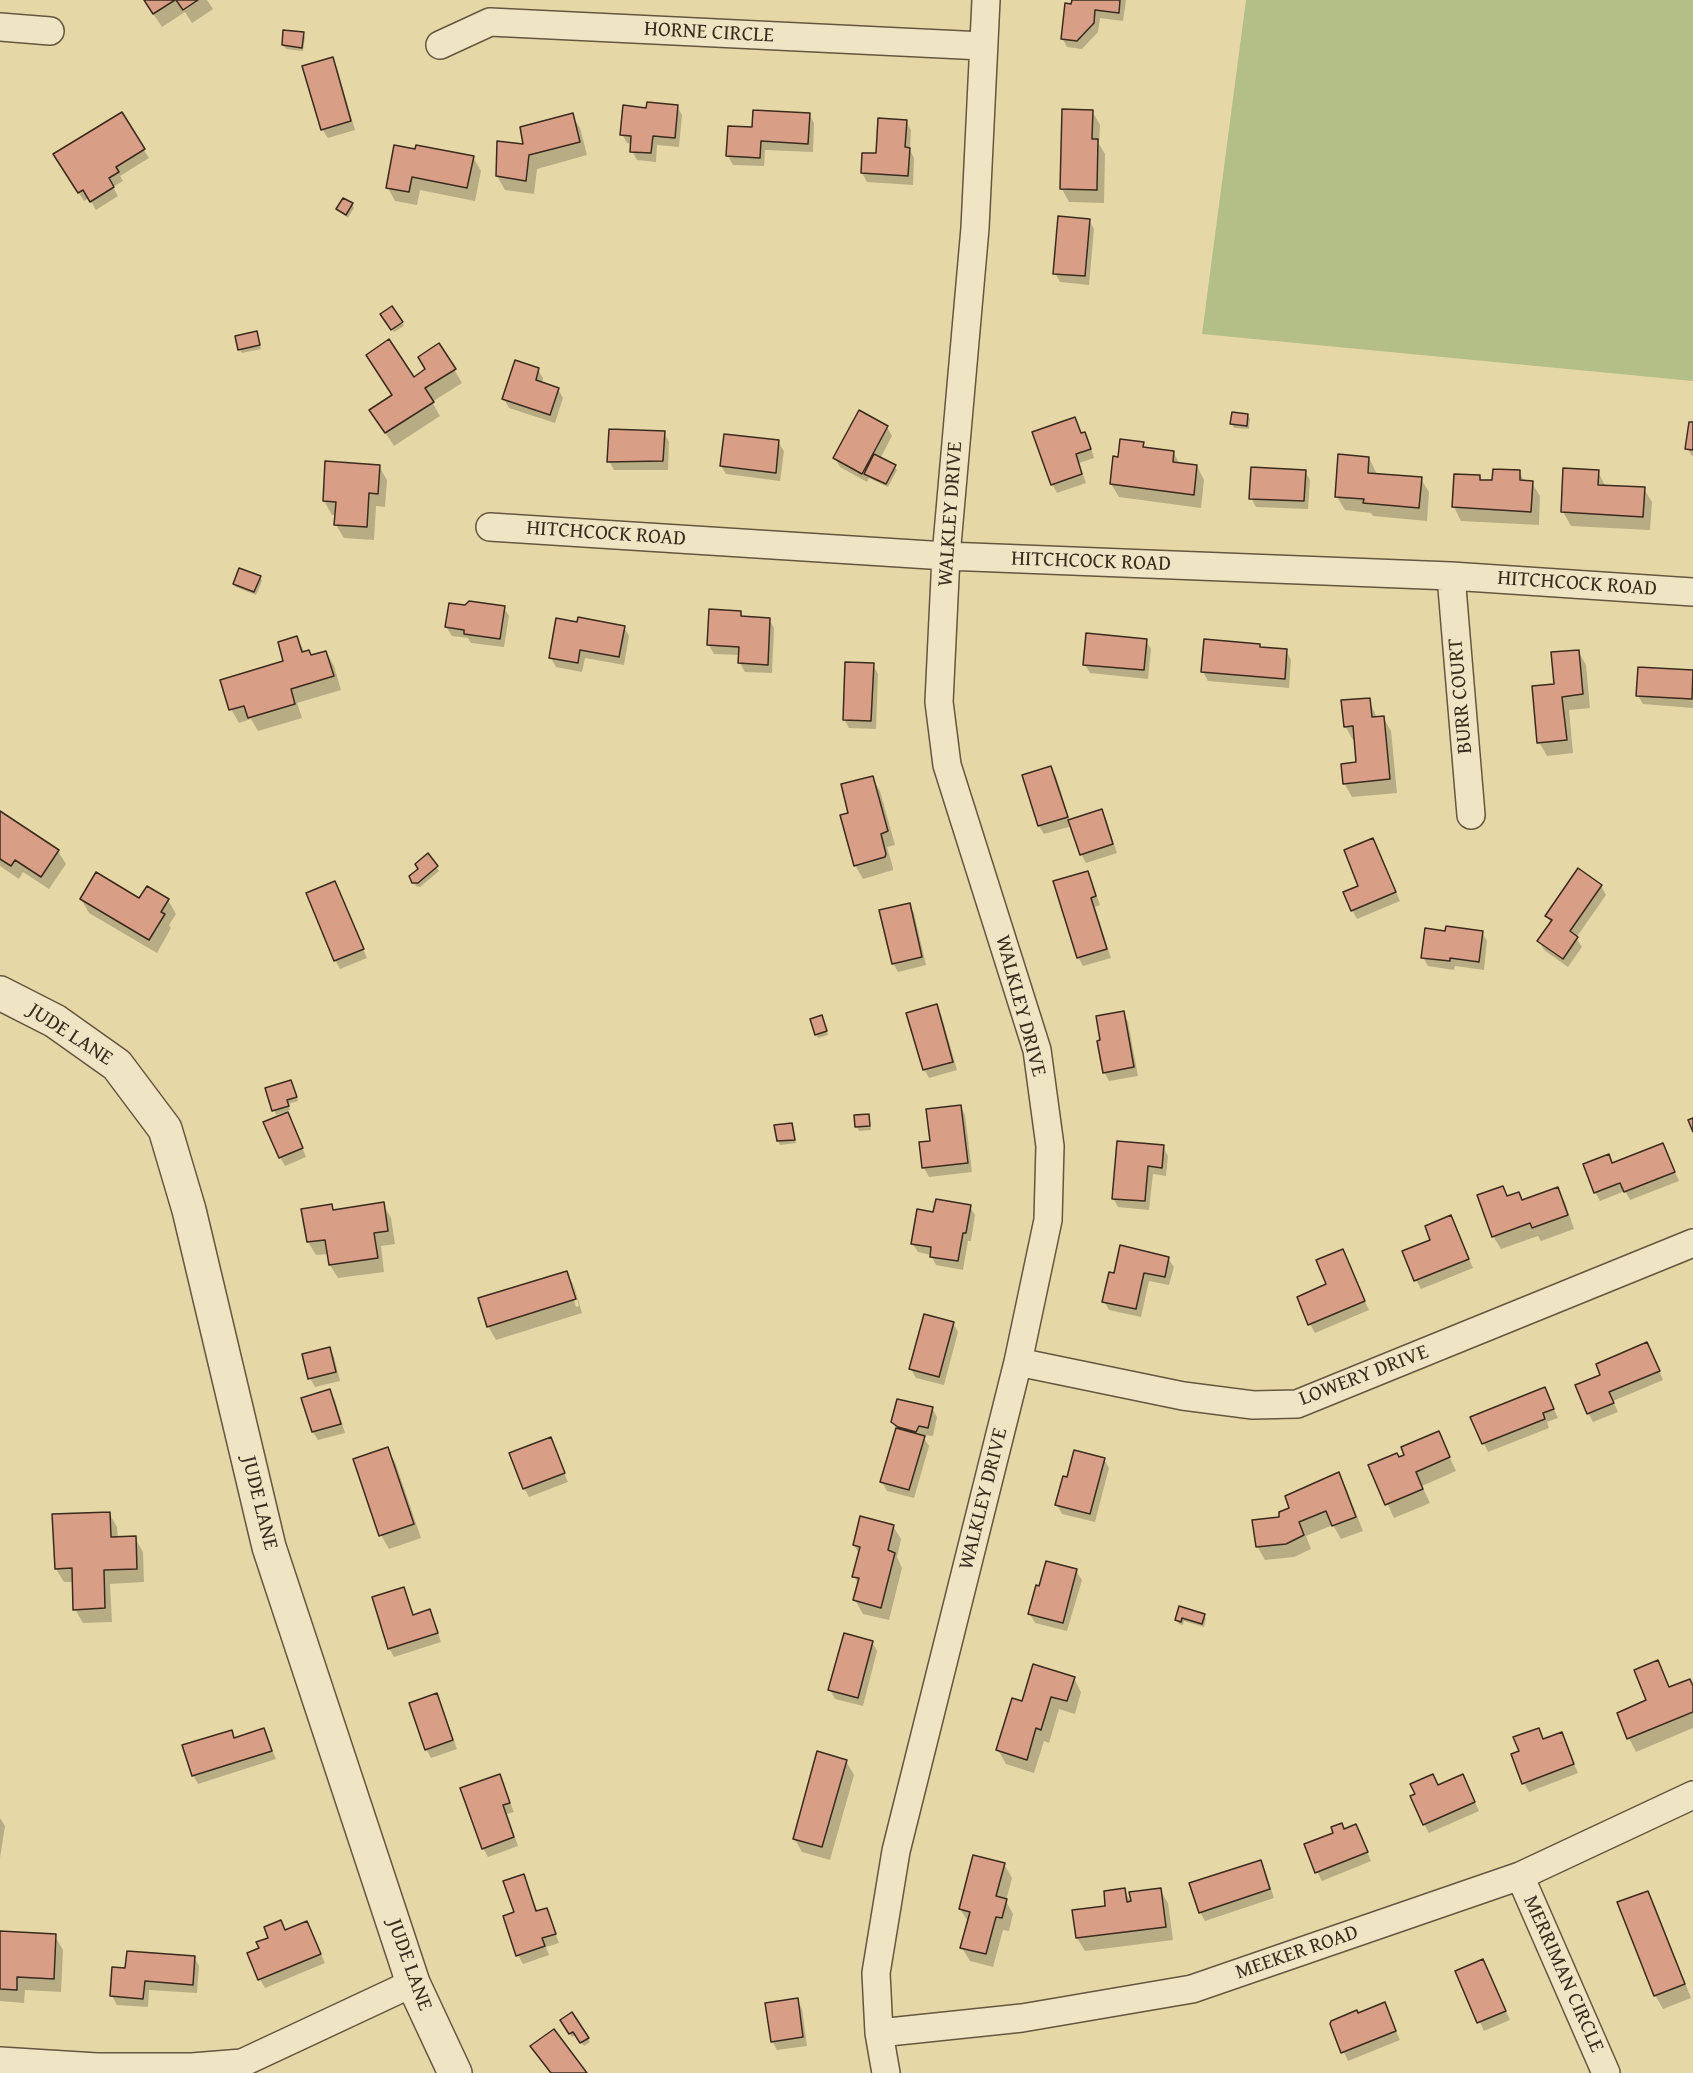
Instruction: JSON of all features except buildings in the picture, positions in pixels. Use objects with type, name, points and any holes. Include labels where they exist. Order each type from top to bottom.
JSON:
[{"type":"street","name":"WALKLEY DRIVE","points":[[886,2073],[879,2032],[876,1973],[896,1851],[1018,1362],[1048,1220],[1050,1146],[1037,1050],[948,765],[939,702],[946,556],[975,228],[986,0]]},
{"type":"street","name":"HORNE CIRCLE","points":[[440,45],[490,22],[983,46]]},
{"type":"street","points":[[0,27],[50,31]]},
{"type":"street","name":"HITCHCOCK ROAD","points":[[490,527],[946,556],[1451,576],[1693,592]]},
{"type":"street","name":"BURR COURT","points":[[1451,576],[1471,815]]},
{"type":"street","name":"JUDE LANE","points":[[0,993],[55,1021],[117,1065],[165,1129],[189,1210],[269,1547],[413,1983],[454,2073]]},
{"type":"street","name":"LOWERY DRIVE","points":[[1018,1362],[1182,1396],[1253,1405],[1297,1404],[1693,1243]]},
{"type":"street","name":"MEEKER ROAD","points":[[879,2032],[1022,2018],[1192,1989],[1520,1876],[1693,1795]]},
{"type":"street","name":"MERRIMAN CIRCLE","points":[[1520,1876],[1606,2073]]},
{"type":"street","points":[[0,2061],[97,2070],[242,2063],[413,1983]]},
{"type":"green space","points":[[1246,0],[1693,0],[1693,381],[1202,334]]}]
